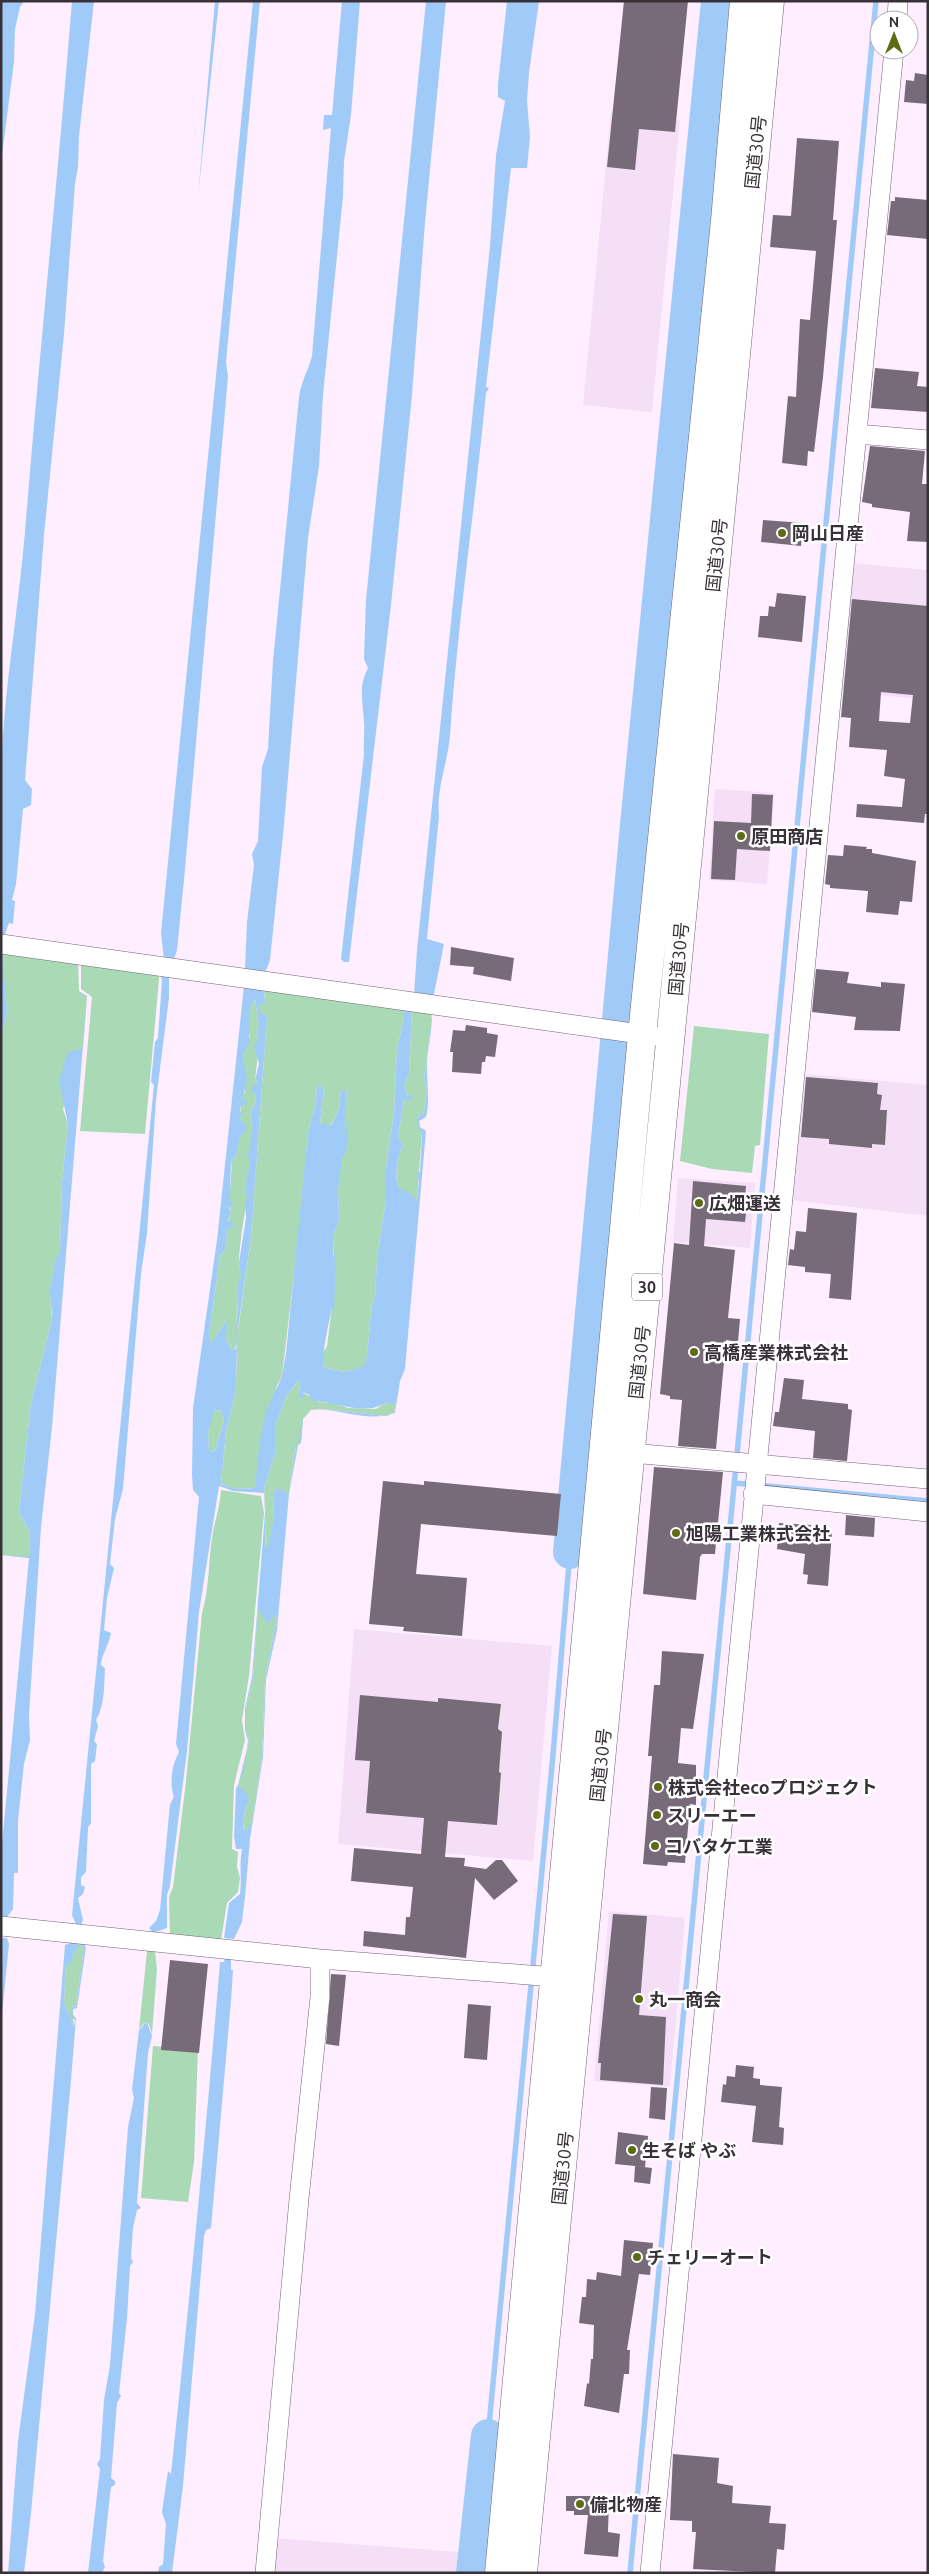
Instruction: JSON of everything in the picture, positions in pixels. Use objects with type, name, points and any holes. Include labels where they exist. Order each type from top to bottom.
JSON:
[{"type":"highway","name":"国道30号","points":[[499,2573],[550,1977],[603,1449],[636,1034],[721,260],[744,1]]},
{"type":"highway","name":"国道30号","points":[[523,2573],[770,1]]},
{"type":"street","points":[[650,2573],[749,1473],[857,434],[893,60]]},
{"type":"street","points":[[857,434],[928,440]]},
{"type":"street","points":[[1,944],[606,1031],[670,1038]]},
{"type":"street","points":[[603,1449],[749,1473],[928,1512]]},
{"type":"street","points":[[749,1473],[928,1479]]},
{"type":"street","points":[[1,1926],[320,1959],[550,1977]]},
{"type":"street","points":[[265,2573],[300,2189],[320,1997],[320,1959]]},
{"type":"shaded area","points":[[611,113],[680,120],[652,412],[583,405]]},
{"type":"shaded area","points":[[851,563],[928,570],[928,700],[838,691]]},
{"type":"shaded area","name":"原田商店","points":[[715,789],[774,793],[767,884],[709,880]]},
{"type":"shaded area","points":[[806,1074],[928,1085],[928,1216],[791,1200]]},
{"type":"shaded area","points":[[678,1178],[755,1183],[750,1248],[673,1242]]},
{"type":"shaded area","points":[[354,1629],[552,1646],[533,1861],[338,1844]]},
{"type":"shaded area","name":"丸一商会","points":[[609,1911],[685,1918],[670,2087],[594,2081]]},
{"type":"shaded area","points":[[271,2538],[460,2552],[457,2573],[268,2573]]},
{"type":"green space","points":[[1,950],[78,961],[79,992],[87,996],[83,1048],[63,1109],[68,1124],[62,1183],[60,1252],[52,1285],[52,1319],[31,1403],[19,1512],[30,1532],[29,1558],[1,1555],[1,1039],[7,1012]]},
{"type":"green space","points":[[81,961],[158,972],[159,979],[145,1134],[80,1131],[92,997],[81,989]]},
{"type":"green space","points":[[264,989],[404,1007],[404,1019],[397,1050],[394,1112],[386,1168],[386,1199],[377,1259],[375,1297],[372,1305],[366,1365],[356,1370],[345,1372],[323,1366],[323,1353],[327,1346],[332,1307],[334,1233],[339,1220],[338,1191],[347,1090],[343,1092],[341,1089],[339,1109],[330,1127],[320,1124],[324,1088],[317,1085],[316,1103],[308,1133],[300,1223],[282,1376],[277,1385],[255,1488],[237,1489],[221,1484],[226,1431],[236,1390],[237,1340],[235,1349],[232,1350],[226,1339],[226,1321],[211,1345],[209,1336],[220,1255],[226,1249],[227,1228],[233,1228],[228,1222],[231,1212],[231,1160],[236,1157],[242,1121],[240,1120],[242,1094],[245,1093],[243,1053],[250,1036],[248,1031],[250,1008],[255,999],[259,1026],[256,1036],[260,1037],[255,1080],[258,1080],[255,1104],[250,1113],[252,1116],[249,1196],[239,1256],[241,1275],[237,1304],[238,1331],[251,1237],[267,1017],[259,1012],[259,1004],[265,1004]]},
{"type":"green space","points":[[412,1011],[431,1012],[432,1020],[424,1078],[427,1090],[424,1112],[417,1118],[417,1126],[422,1131],[417,1201],[399,1191],[396,1174],[403,1145],[398,1137],[404,1100],[413,1096],[408,1096],[404,1087],[409,1072]]},
{"type":"green space","points":[[694,1026],[769,1034],[760,1145],[755,1146],[752,1173],[712,1169],[680,1161]]},
{"type":"green space","points":[[300,1379],[299,1390],[319,1402],[333,1403],[348,1408],[376,1409],[387,1402],[396,1402],[394,1413],[386,1416],[323,1409],[311,1410],[303,1419],[301,1443],[296,1446],[289,1494],[273,1493],[274,1517],[269,1547],[265,1547],[266,1514],[264,1488],[275,1454],[275,1426],[287,1395]]},
{"type":"green space","points":[[213,1410],[221,1411],[224,1421],[215,1451],[211,1452],[209,1449],[208,1433]]},
{"type":"green space","points":[[221,1490],[261,1496],[264,1513],[249,1676],[242,1720],[245,1740],[234,1785],[232,1849],[238,1852],[237,1867],[240,1878],[238,1892],[227,1903],[221,1940],[170,1934],[169,1897],[173,1887],[186,1781],[202,1613],[211,1542]]},
{"type":"green space","points":[[258,1607],[277,1617],[265,1680],[262,1757],[252,1823],[246,1832],[243,1831],[245,1809],[249,1801],[238,1786],[249,1741],[246,1730],[246,1708],[253,1677]]},
{"type":"green space","points":[[79,1944],[84,1948],[76,2007],[72,2006],[74,2028],[64,2002],[66,1964],[68,1966]]},
{"type":"green space","points":[[147,1951],[155,1951],[157,1969],[152,2034],[149,2024],[144,2023],[139,2029]]},
{"type":"green space","points":[[153,2046],[198,2049],[194,2162],[188,2202],[141,2198]]},
{"type":"water","points":[[1,1],[24,1],[20,7],[15,29],[14,62],[1,163]]},
{"type":"water","points":[[72,1],[94,1],[79,136],[64,334],[44,535],[25,780],[32,789],[31,805],[23,809],[16,884],[12,900],[15,901],[13,924],[9,923],[4,937],[1,937],[2,745],[25,532]]},
{"type":"water","points":[[215,1],[219,1],[198,196]]},
{"type":"water","points":[[253,1],[260,1],[226,362],[228,376],[184,880],[177,950],[173,962],[164,960],[161,933]]},
{"type":"water","points":[[342,1],[360,1],[351,115],[344,161],[343,196],[323,395],[319,466],[308,538],[284,825],[270,960],[265,973],[245,969],[247,922],[254,865],[252,854],[258,841],[262,767],[268,749],[273,661],[299,397],[312,356],[331,128],[323,130],[324,115],[332,115]]},
{"type":"water","points":[[426,1],[446,1],[425,222],[412,395],[391,605],[349,962],[344,962],[341,959],[364,754],[362,694],[363,681],[368,668],[364,659],[366,600]]},
{"type":"water","points":[[507,1],[539,1],[527,100],[530,137],[527,168],[511,168],[486,387],[489,388],[486,393],[462,606],[449,745],[439,796],[439,816],[427,939],[444,944],[433,999],[414,995],[417,950],[490,246],[496,156],[505,101],[498,97],[498,84]]},
{"type":"water","points":[[1,949],[78,961],[2,950],[7,1012],[1,1039]]},
{"type":"water","points":[[160,974],[169,974],[169,998],[156,1100],[147,1233],[141,1274],[123,1489],[115,1519],[110,1564],[114,1568],[107,1598],[104,1630],[111,1633],[101,1662],[101,1665],[105,1668],[104,1695],[96,1720],[98,1726],[94,1741],[97,1744],[95,1761],[91,1764],[91,1823],[88,1827],[86,1872],[81,1877],[81,1885],[85,1887],[83,1894],[78,1898],[83,1920],[81,1925],[76,1924],[72,1915],[154,1085],[151,1082],[155,1042],[158,1038],[162,980]]},
{"type":"water","points":[[244,986],[289,992],[264,989],[265,1004],[259,1004],[259,1011],[267,1017],[251,1237],[237,1336],[236,1390],[226,1431],[221,1484],[237,1489],[255,1488],[260,1439],[266,1412],[282,1376],[286,1353],[308,1133],[316,1103],[317,1085],[324,1088],[320,1124],[325,1123],[331,1126],[339,1109],[341,1088],[343,1092],[347,1089],[344,1135],[349,1121],[346,1153],[342,1157],[338,1191],[339,1220],[334,1233],[333,1259],[336,1250],[334,1316],[332,1308],[323,1366],[334,1370],[350,1371],[366,1364],[372,1305],[375,1297],[377,1259],[386,1199],[386,1168],[394,1112],[397,1050],[404,1019],[403,1008],[425,1008],[412,1011],[409,1072],[404,1087],[408,1096],[413,1096],[412,1100],[404,1100],[398,1137],[403,1145],[397,1168],[397,1185],[399,1190],[404,1189],[417,1200],[419,1180],[416,1175],[420,1172],[422,1132],[417,1126],[417,1118],[424,1112],[427,1090],[424,1078],[432,1023],[427,1063],[428,1099],[427,1111],[426,1117],[419,1121],[420,1127],[426,1131],[405,1369],[400,1381],[395,1413],[392,1414],[394,1413],[396,1402],[393,1405],[387,1402],[368,1409],[355,1408],[311,1400],[309,1395],[303,1392],[303,1397],[300,1400],[299,1380],[287,1395],[275,1426],[275,1454],[264,1488],[266,1514],[265,1547],[268,1547],[274,1517],[273,1493],[278,1488],[289,1494],[277,1630],[266,1680],[263,1757],[250,1839],[242,1922],[234,1939],[224,1938],[229,1903],[240,1894],[241,1888],[242,1849],[236,1849],[234,1836],[236,1789],[239,1782],[238,1786],[246,1792],[249,1801],[245,1809],[243,1830],[246,1831],[252,1822],[262,1757],[265,1680],[277,1617],[275,1616],[267,1623],[258,1608],[253,1677],[246,1708],[246,1730],[249,1741],[246,1752],[248,1741],[245,1730],[245,1708],[252,1677],[265,1513],[264,1493],[233,1491],[219,1486],[199,1612],[187,1751],[170,1886],[167,1895],[167,1928],[153,1933],[149,1928],[156,1921],[160,1910],[170,1804],[174,1797],[172,1774],[179,1752],[176,1744],[199,1497],[193,1490],[193,1408],[217,1240]],"holes":[[[255,999],[259,1026],[256,1036],[260,1037],[254,1047],[259,1064],[255,1080],[258,1080],[257,1084],[252,1087],[252,1092],[256,1095],[255,1104],[250,1113],[252,1116],[250,1150],[247,1154],[250,1159],[245,1193],[249,1196],[245,1200],[246,1218],[239,1262],[241,1277],[238,1285],[236,1349],[232,1350],[226,1339],[227,1320],[211,1344],[209,1336],[220,1255],[226,1249],[227,1228],[233,1228],[233,1224],[228,1221],[231,1212],[229,1208],[233,1204],[230,1200],[231,1160],[236,1157],[240,1136],[245,1132],[246,1125],[240,1119],[242,1112],[240,1111],[241,1105],[244,1106],[247,1103],[242,1099],[247,1083],[243,1054],[249,1044],[250,1008]],[[214,1410],[221,1411],[224,1421],[215,1451],[211,1452],[209,1449],[208,1433]]]},
{"type":"water","points":[[83,1048],[52,1427],[41,1527],[29,1715],[30,1740],[24,1764],[18,1820],[18,1873],[14,1873],[13,1909],[7,1917],[1,1916],[1,1855],[29,1558],[1,1555],[29,1557],[30,1532],[19,1512],[31,1403],[52,1319],[50,1290],[55,1261],[60,1252],[62,1183],[68,1124],[59,1082],[67,1053]]},
{"type":"water","points":[[321,1409],[384,1416],[364,1416]]},
{"type":"water","points":[[298,1444],[289,1494],[296,1446]]},
{"type":"water","points":[[1,1938],[7,1938],[9,1944],[1,2024]]},
{"type":"water","points":[[72,1942],[83,1943],[86,1947],[77,2008],[73,2009],[73,2015],[76,2018],[71,2080],[24,2573],[8,2573],[18,2441],[35,2314],[65,1945]],"holes":[[[79,1944],[84,1948],[76,2007],[71,2006],[71,2016],[75,2020],[74,2027],[64,2002],[66,1965],[68,1967]]]},
{"type":"water","points":[[225,1958],[231,1959],[231,1970],[233,1970],[231,2001],[211,2228],[206,2230],[204,2236],[183,2486],[172,2573],[158,2573],[159,2567],[163,2564],[166,2524],[162,2512],[168,2471],[171,2474],[220,1962],[224,1962]]},
{"type":"water","points":[[145,2023],[148,2024],[152,2036],[148,2053],[137,2203],[141,2208],[137,2210],[133,2228],[131,2258],[133,2262],[130,2266],[127,2319],[119,2393],[121,2396],[117,2403],[111,2478],[115,2481],[115,2485],[111,2487],[110,2495],[103,2561],[105,2567],[102,2573],[88,2573],[100,2469],[97,2464],[100,2459],[104,2400],[110,2365],[128,2127],[134,2098],[132,2090],[139,2030]]},
{"type":"building","points":[[624,1],[688,1],[675,132],[639,129],[635,170],[607,167]]},
{"type":"building","points":[[915,73],[928,75],[928,104],[904,102],[906,80],[914,81]]},
{"type":"building","points":[[797,138],[839,141],[833,220],[837,220],[823,377],[814,452],[808,451],[807,466],[782,463],[788,396],[796,397],[800,319],[810,320],[816,251],[770,247],[773,215],[791,216]]},
{"type":"building","points":[[895,197],[928,200],[928,239],[887,235],[891,201],[895,201]]},
{"type":"building","points":[[875,368],[919,372],[917,386],[928,387],[928,412],[871,408]]},
{"type":"building","points":[[870,446],[925,451],[922,484],[928,484],[928,542],[907,541],[910,512],[872,507],[872,504],[862,502]]},
{"type":"building","name":"岡山日産","points":[[763,520],[803,523],[801,546],[761,542]]},
{"type":"building","points":[[777,593],[806,596],[802,642],[758,637],[760,616],[768,616],[769,606],[775,607]]},
{"type":"building","points":[[852,599],[928,606],[928,814],[925,814],[924,823],[856,817],[857,804],[902,807],[905,779],[884,776],[887,750],[849,747],[851,718],[841,717]],"holes":[[[881,692],[913,695],[910,723],[879,721]]]},
{"type":"building","points":[[752,794],[773,795],[770,851],[737,849],[735,880],[711,879],[714,821],[751,823]]},
{"type":"building","points":[[844,845],[867,847],[866,849],[872,849],[872,853],[916,861],[912,902],[900,901],[898,915],[866,912],[868,891],[830,888],[830,885],[825,884],[828,855],[843,856]]},
{"type":"building","points":[[451,947],[514,958],[511,981],[473,974],[474,967],[450,965]]},
{"type":"building","points":[[816,969],[849,972],[847,983],[881,987],[881,982],[905,984],[900,1031],[854,1030],[856,1017],[812,1012]]},
{"type":"building","points":[[466,1025],[487,1028],[487,1033],[498,1035],[495,1057],[486,1056],[485,1062],[482,1062],[481,1074],[452,1072],[453,1052],[450,1052],[453,1030],[465,1031]]},
{"type":"building","points":[[806,1077],[878,1083],[877,1094],[882,1095],[880,1110],[887,1110],[885,1145],[872,1144],[872,1148],[829,1144],[829,1139],[801,1137]]},
{"type":"building","points":[[693,1181],[746,1186],[745,1197],[748,1197],[745,1222],[706,1219],[704,1246],[735,1250],[728,1318],[740,1319],[738,1342],[726,1340],[716,1449],[678,1446],[682,1400],[670,1399],[670,1396],[660,1394],[674,1243],[689,1245]]},
{"type":"building","points":[[808,1208],[857,1213],[851,1300],[829,1298],[831,1274],[805,1272],[805,1267],[788,1265],[790,1249],[794,1250],[796,1231],[806,1232]]},
{"type":"building","points":[[784,1378],[804,1380],[802,1399],[848,1404],[848,1409],[852,1410],[847,1461],[813,1458],[815,1431],[773,1426],[775,1412],[779,1412]]},
{"type":"building","points":[[654,1467],[723,1472],[715,1554],[702,1554],[700,1557],[696,1600],[643,1594]]},
{"type":"building","points":[[383,1481],[424,1485],[424,1481],[561,1494],[557,1536],[421,1524],[416,1574],[467,1578],[462,1636],[403,1631],[404,1627],[369,1624]]},
{"type":"building","points":[[846,1515],[875,1518],[874,1537],[845,1535]]},
{"type":"building","points":[[779,1523],[811,1525],[810,1530],[832,1532],[828,1586],[807,1584],[808,1575],[803,1574],[805,1554],[777,1549]]},
{"type":"building","points":[[662,1651],[704,1654],[693,1729],[681,1728],[678,1763],[696,1765],[696,1805],[690,1804],[685,1863],[668,1862],[667,1866],[643,1864],[652,1756],[648,1756],[654,1685],[660,1685]]},
{"type":"building","points":[[360,1695],[438,1702],[438,1698],[501,1704],[498,1729],[502,1732],[499,1772],[501,1773],[497,1825],[448,1821],[445,1857],[465,1858],[464,1866],[486,1869],[496,1860],[502,1860],[518,1881],[494,1900],[475,1878],[466,1958],[363,1946],[364,1931],[405,1935],[406,1917],[410,1917],[413,1887],[351,1881],[354,1848],[421,1854],[424,1818],[366,1813],[370,1761],[355,1760]]},
{"type":"building","name":"丸一商会","points":[[613,1914],[647,1916],[639,2015],[666,2017],[663,2085],[600,2080],[601,2063],[598,2063]]},
{"type":"building","points":[[170,1960],[208,1964],[199,2053],[161,2050]]},
{"type":"building","points":[[331,1974],[346,1975],[339,2046],[326,2044]]},
{"type":"building","points":[[468,2004],[491,2006],[487,2060],[464,2058]]},
{"type":"building","points":[[736,2065],[754,2067],[753,2078],[760,2079],[760,2085],[782,2087],[779,2127],[784,2128],[783,2145],[752,2142],[756,2106],[721,2102],[723,2084],[726,2085],[727,2076],[735,2077]]},
{"type":"building","points":[[651,2087],[667,2088],[665,2120],[649,2118]]},
{"type":"building","name":"生そば やぶ","points":[[618,2132],[648,2136],[645,2167],[615,2164]]},
{"type":"building","points":[[635,2166],[652,2168],[650,2184],[634,2182]]},
{"type":"building","points":[[624,2240],[653,2243],[650,2275],[639,2274],[627,2350],[630,2350],[629,2374],[624,2374],[619,2413],[584,2406],[587,2383],[589,2384],[591,2359],[593,2359],[594,2325],[579,2323],[582,2297],[586,2297],[587,2279],[596,2280],[597,2272],[621,2276]]},
{"type":"building","points":[[673,2454],[719,2458],[717,2483],[733,2486],[732,2503],[771,2506],[769,2523],[786,2524],[784,2550],[777,2549],[775,2573],[693,2569],[696,2532],[692,2532],[692,2521],[670,2520]]},
{"type":"building","points":[[566,2496],[594,2496],[594,2501],[609,2501],[608,2532],[620,2534],[618,2557],[584,2554],[588,2515],[574,2515],[574,2511],[566,2511]]},
{"type":"waterway","points":[[570,1552],[637,825],[718,1]]},
{"type":"waterway","points":[[630,2573],[876,1]]},
{"type":"waterway","points":[[734,1483],[928,1501]]},
{"type":"waterway","points":[[488,2436],[553,1755],[570,1552]]},
{"type":"waterway","points":[[473,2573],[488,2436]]},
{"type":"place","name":"岡山日産","points":[[782,533]]},
{"type":"place","name":"原田商店","points":[[741,836]]},
{"type":"place","name":"広畑運送","points":[[699,1203]]},
{"type":"place","name":"高橋産業株式会社","points":[[694,1352]]},
{"type":"place","name":"旭陽工業株式会社","points":[[676,1533]]},
{"type":"place","name":"株式会社ecoプロジェクト","points":[[658,1787]]},
{"type":"place","name":"スリーエー","points":[[657,1815]]},
{"type":"place","name":"コバタケ工業","points":[[655,1846]]},
{"type":"place","name":"丸一商会","points":[[639,1999]]},
{"type":"place","name":"生そば やぶ","points":[[632,2150]]},
{"type":"place","name":"チェリーオート","points":[[637,2257]]},
{"type":"place","name":"備北物産","points":[[580,2504]]}]
